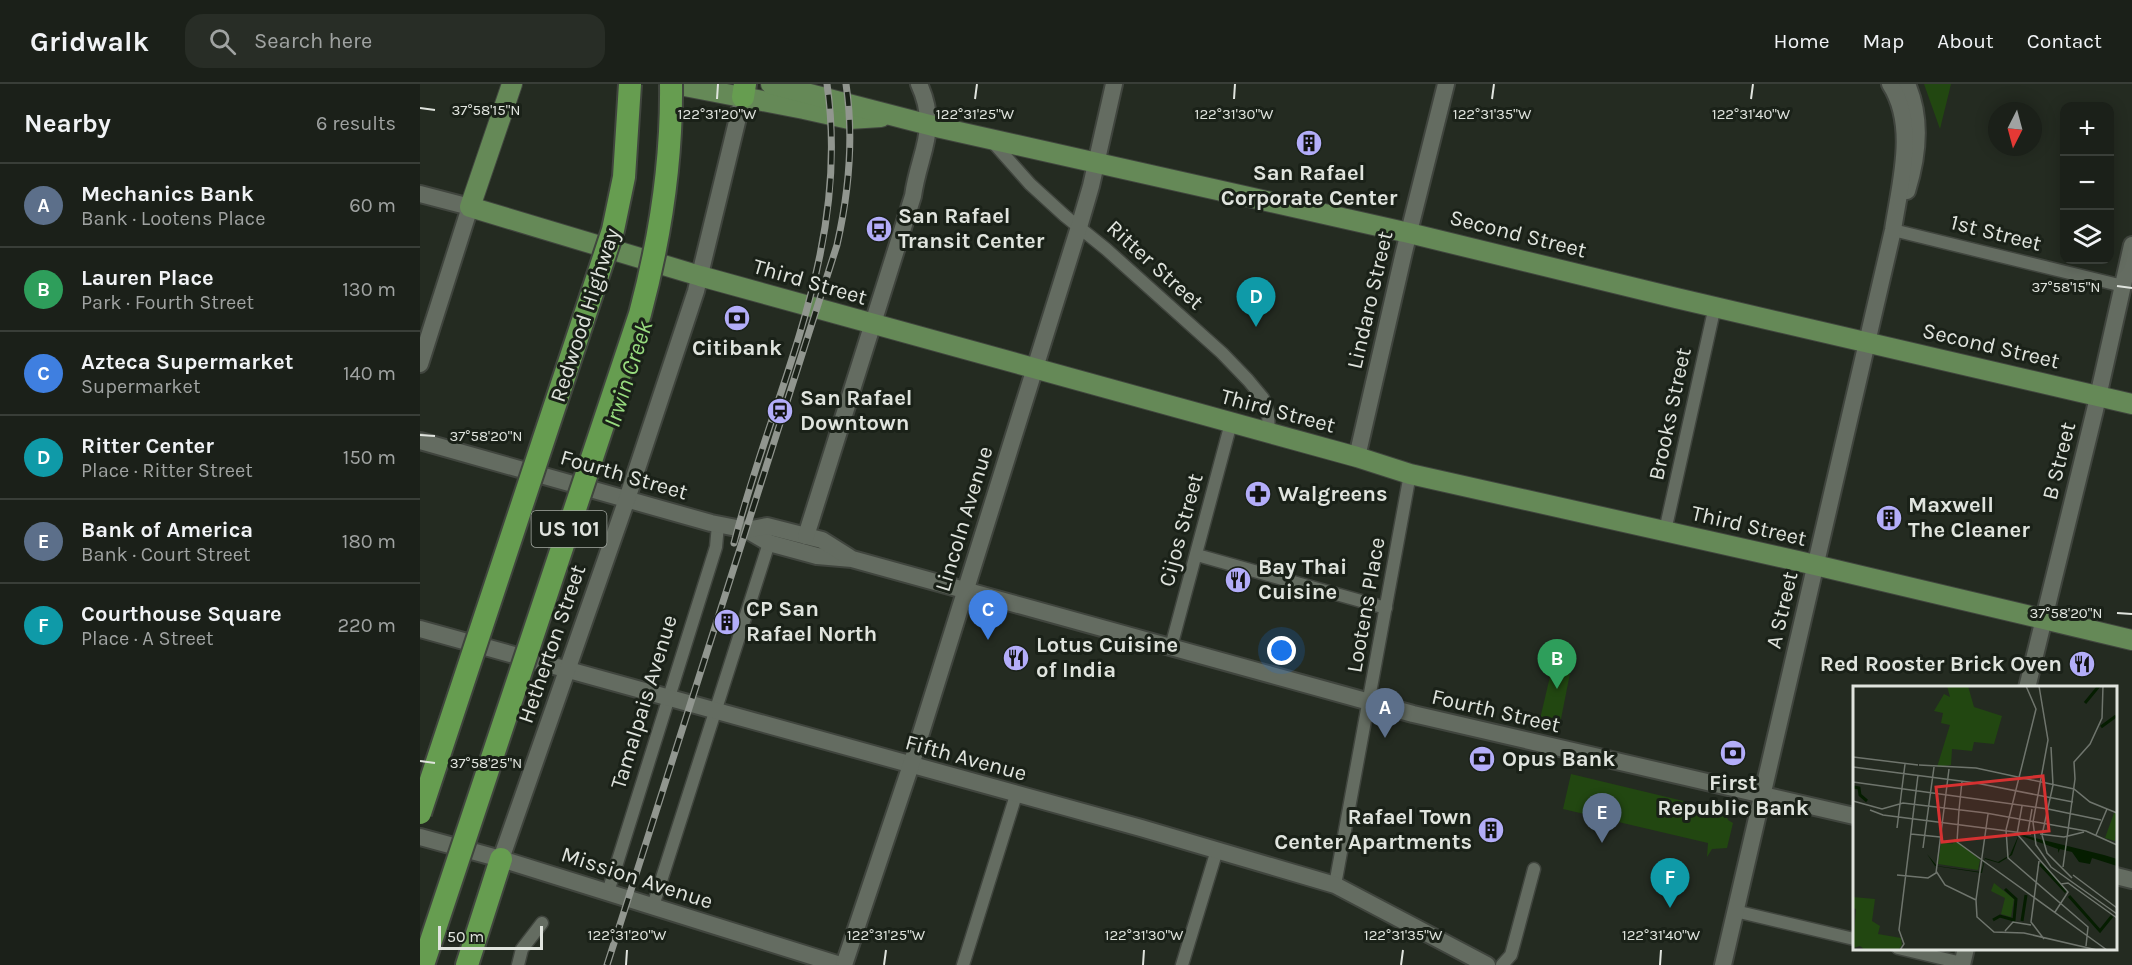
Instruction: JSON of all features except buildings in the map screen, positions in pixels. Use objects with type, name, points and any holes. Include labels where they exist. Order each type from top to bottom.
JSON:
[{"type":"highway","name":"Redwood Highway","points":[[420,813],[607,252],[624,177],[630,84]]},
{"type":"highway","name":"Redwood Highway","points":[[423,965],[640,314],[660,224],[670,143],[673,84]]},
{"type":"highway","points":[[467,965],[501,859]]},
{"type":"main road","points":[[420,364],[512,84]]},
{"type":"main road","name":"Second Street","points":[[673,84],[744,91],[849,119],[892,116]]},
{"type":"main road","name":"Second Street","points":[[771,84],[991,140],[1409,232],[2132,404]]},
{"type":"main road","points":[[806,536],[913,196],[915,180],[927,141],[929,125],[926,105],[919,84]]},
{"type":"main road","name":"Lincoln Avenue","points":[[842,965],[910,765],[1079,227],[1114,84]]},
{"type":"main road","name":"Lindaro Street","points":[[1357,457],[1446,84]]},
{"type":"main road","points":[[1890,84],[1910,113]]},
{"type":"main road","points":[[1907,84],[1913,98],[1910,113]]},
{"type":"main road","name":"Hetherton Street","points":[[501,859],[627,499],[700,276],[744,91]]},
{"type":"main road","name":"A Street","points":[[1723,965],[1893,230],[1912,173],[1917,128],[1910,113]]},
{"type":"main road","name":"Third Street","points":[[420,194],[700,276],[1357,457],[1410,474],[2132,640]]},
{"type":"main road","name":"B Street","points":[[2027,686],[2098,396],[2132,244]]},
{"type":"main road","name":"Fourth Street","points":[[420,441],[718,525],[747,530],[769,543],[817,556],[852,559],[1369,703],[1853,816]]},
{"type":"main road","name":"Fourth Street","points":[[747,530],[767,526],[822,540],[852,559]]},
{"type":"main road","name":"Fifth Avenue","points":[[420,629],[1335,885],[1487,965]]},
{"type":"main road","name":"Mission Avenue","points":[[420,837],[501,859],[842,965]]},
{"type":"main road","points":[[2117,876],[2132,880]]},
{"type":"street","name":"Ritter Street","points":[[991,140],[1030,184],[1122,263],[1222,353],[1248,380],[1263,398],[1268,413],[1269,434]]},
{"type":"street","name":"1st Street","points":[[1893,230],[2123,286]]},
{"type":"street","name":"Brooks Street","points":[[1665,531],[1715,306]]},
{"type":"street","name":"Cijos Street","points":[[1171,647],[1231,423]]},
{"type":"street","name":"Lootens Place","points":[[1335,885],[1410,474]]},
{"type":"street","name":"Tamalpais Avenue","points":[[608,892],[716,547],[718,525]]},
{"type":"street","points":[[653,906],[769,543]]},
{"type":"street","points":[[1197,555],[1386,608]]},
{"type":"street","points":[[963,965],[1016,795]]},
{"type":"street","points":[[1182,965],[1216,850]]},
{"type":"street","points":[[1503,965],[1511,955],[1534,869]]},
{"type":"street","points":[[1735,911],[1853,939]]},
{"type":"street","points":[[518,965],[522,949],[542,923]]},
{"type":"street","points":[[1910,950],[1963,959]]},
{"type":"green space","points":[[1924,84],[1951,84],[1940,129]]},
{"type":"green space","points":[[1556,651],[1573,658],[1560,724],[1540,719]]},
{"type":"green space","points":[[1571,774],[1725,811],[1728,820],[1733,823],[1727,848],[1712,849],[1707,857],[1708,843],[1563,809]]},
{"type":"railway","points":[[734,543],[750,486],[805,318],[819,261],[828,204],[832,145],[827,84]]},
{"type":"railway","points":[[607,965],[837,245],[845,205],[849,165],[850,124],[846,84]]},
{"type":"place","name":"San Rafael Corporate Center","points":[[1309,143]]},
{"type":"place","name":"San Rafael Transit Center","points":[[879,229]]},
{"type":"place","name":"Citibank","points":[[737,318]]},
{"type":"place","name":"Ritter Center","points":[[1256,327]]},
{"type":"place","name":"San Rafael Downtown","points":[[780,411]]},
{"type":"place","name":"Walgreens","points":[[1258,494]]},
{"type":"place","name":"Maxwell The Cleaner","points":[[1889,518]]},
{"type":"place","name":"Bay Thai Cuisine","points":[[1238,580]]},
{"type":"place","name":"CP San Rafael North","points":[[727,622]]},
{"type":"place","name":"Azteca Supermarket","points":[[988,640]]},
{"type":"place","name":"Lotus Cuisine of India","points":[[1016,658]]},
{"type":"place","name":"Red Rooster Brick Oven","points":[[2082,664]]},
{"type":"place","name":"Lauren Place","points":[[1557,689]]},
{"type":"place","name":"Mechanics Bank","points":[[1385,738]]},
{"type":"place","name":"First Republic Bank","points":[[1733,753]]},
{"type":"place","name":"Opus Bank","points":[[1482,759]]},
{"type":"place","name":"Rafael Town Center Apartments","points":[[1491,830]]},
{"type":"place","name":"Bank of America","points":[[1602,843]]},
{"type":"place","name":"Courthouse Square","points":[[1670,908]]},
{"type":"water label","name":"Irwin Creek","points":[[628,374]]}]
